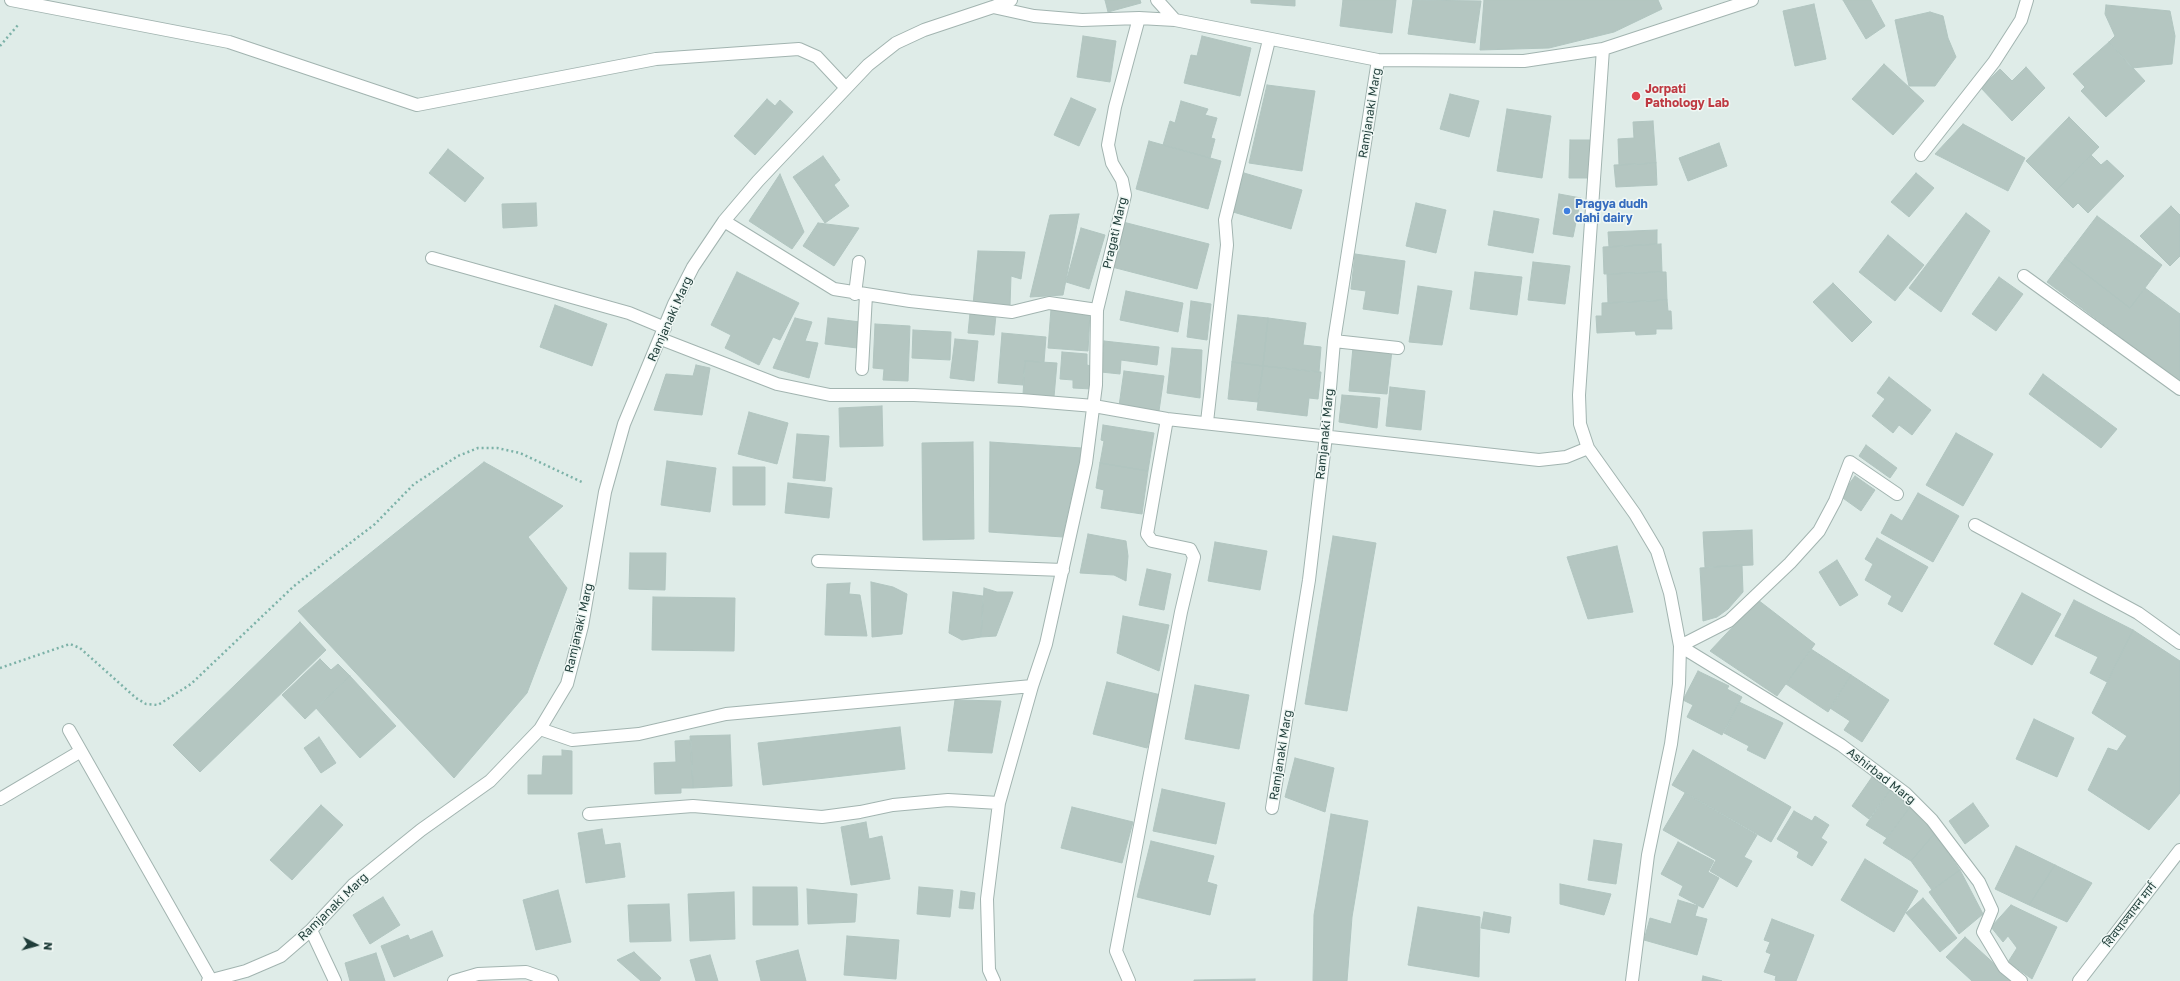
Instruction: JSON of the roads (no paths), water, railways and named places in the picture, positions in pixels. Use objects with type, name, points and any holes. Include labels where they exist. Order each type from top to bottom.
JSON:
[{"type":"street","points":[[11,0],[229,42],[417,105],[656,59],[799,49],[817,57],[846,88]]},
{"type":"street","points":[[993,7],[1011,0]]},
{"type":"street","points":[[1157,0],[1175,20]]},
{"type":"street","name":"Ramjanaki Marg","points":[[210,981],[247,976],[281,956],[311,930],[353,885],[421,830],[490,781],[540,729],[567,684],[582,626],[605,492],[624,424],[693,267],[724,221],[758,181],[868,65],[896,44],[924,30],[993,7],[1034,16],[1082,20],[1139,18],[1175,20],[1269,40],[1378,60],[1524,61],[1603,49],[1752,0]]},
{"type":"street","points":[[1921,155],[1994,62],[2021,20],[2027,0]]},
{"type":"street","name":"Pragati Marg","points":[[994,981],[989,970],[987,899],[999,803],[1032,686],[1046,644],[1086,463],[1094,406],[1098,357],[1097,310],[1125,195],[1122,180],[1112,164],[1108,145],[1115,107],[1139,18]]},
{"type":"street","points":[[1207,422],[1227,245],[1225,220],[1269,40]]},
{"type":"street","points":[[1603,49],[1579,395],[1580,424],[1588,448],[1635,514],[1657,551],[1670,593],[1680,646],[1679,684],[1671,744],[1648,855],[1632,981]]},
{"type":"street","name":"Ramjanaki Marg","points":[[1272,808],[1309,580],[1326,436],[1334,341],[1378,60]]},
{"type":"street","points":[[724,221],[834,289],[861,294],[1012,312],[1048,303],[1097,310]]},
{"type":"street","points":[[432,258],[629,314],[663,333],[778,384],[830,395],[914,395],[1021,400],[1094,406],[1167,419],[1207,422],[1539,460],[1566,457],[1588,448]]},
{"type":"street","points":[[859,262],[862,369]]},
{"type":"street","points":[[2024,276],[2180,389]]},
{"type":"street","points":[[1334,341],[1398,348]]},
{"type":"street","points":[[1129,981],[1116,951],[1181,612],[1194,557],[1190,549],[1152,541],[1147,534],[1167,419]]},
{"type":"street","points":[[1680,646],[1729,621],[1790,563],[1819,531],[1835,501],[1850,462],[1897,494]]},
{"type":"street","points":[[1975,525],[2138,613],[2180,643]]},
{"type":"street","points":[[818,561],[1063,570]]},
{"type":"street","name":"Ashirbad Marg","points":[[1680,646],[1841,745],[1905,793],[1932,820],[1979,882],[1992,910],[1983,932],[2004,967],[2021,981]]},
{"type":"street","points":[[540,729],[572,740],[639,734],[726,714],[1032,686]]},
{"type":"street","points":[[69,730],[210,981]]},
{"type":"street","points":[[0,799],[81,751]]},
{"type":"street","points":[[589,814],[693,806],[822,816],[860,812],[893,805],[948,800],[999,803]]},
{"type":"street","name":"शिवपाञ्चायन मार्ग","points":[[2079,981],[2180,850]]},
{"type":"street","points":[[311,930],[335,981]]},
{"type":"street","points":[[454,981],[478,974],[526,972],[552,981]]},
{"type":"place","name":"Jorpati Pathology Lab","points":[[1636,96]]},
{"type":"place","name":"Pragya dudh dahi dairy","points":[[1567,211]]}]
